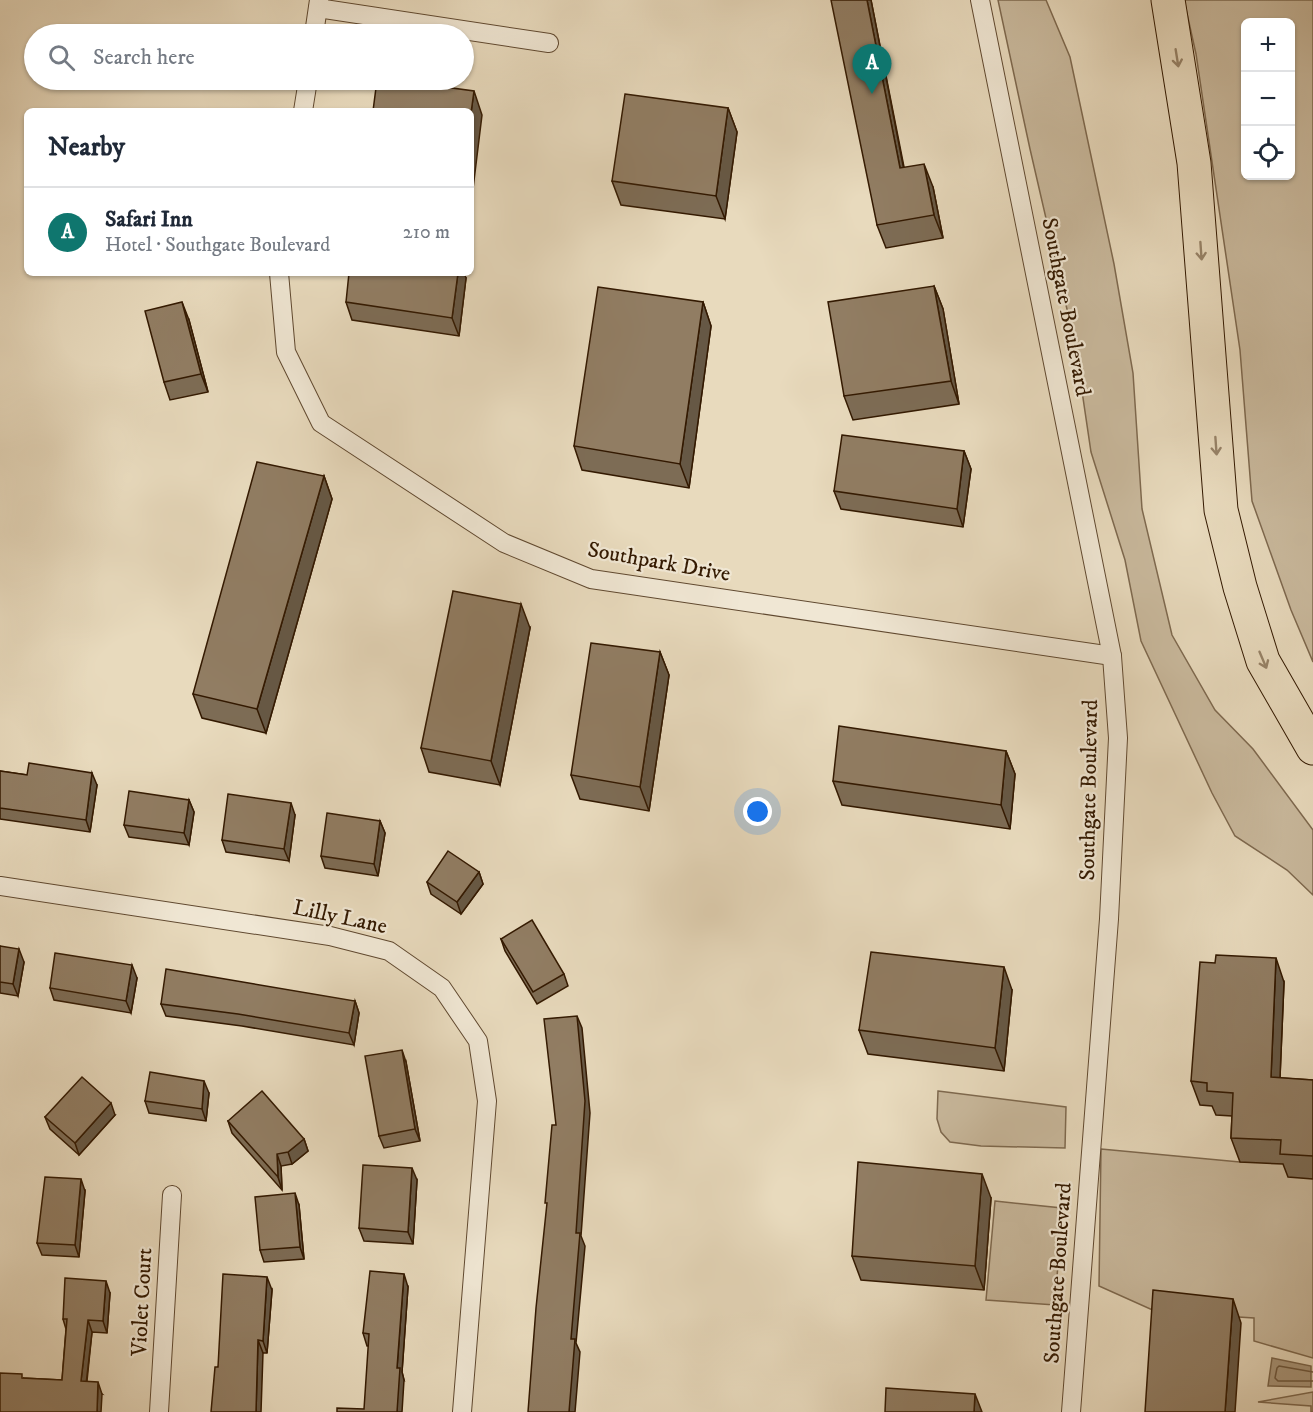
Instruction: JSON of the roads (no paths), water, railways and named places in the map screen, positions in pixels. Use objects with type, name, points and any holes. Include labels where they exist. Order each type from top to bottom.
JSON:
[{"type":"highway","points":[[1168,0],[1194,163],[1221,510],[1240,587],[1263,661],[1313,748]]},
{"type":"street","name":"Southgate Boulevard","points":[[980,0],[1112,656],[1118,738],[1109,919],[1071,1412]]},
{"type":"street","points":[[316,24],[319,4],[437,24]]},
{"type":"street","points":[[474,30],[549,43]]},
{"type":"street","points":[[303,108],[306,90]]},
{"type":"street","name":"Southpark Drive","points":[[279,276],[286,352],[321,423],[504,543],[591,579],[1112,656]]},
{"type":"street","name":"Lilly Lane","points":[[0,886],[330,936],[389,951],[441,988],[478,1041],[487,1101],[462,1412]]},
{"type":"street","name":"Violet Court","points":[[159,1412],[172,1195]]},
{"type":"water","points":[[1272,1358],[1311,1366],[1311,1387],[1268,1386]]},
{"type":"place","name":"Safari Inn","points":[[872,94]]}]
